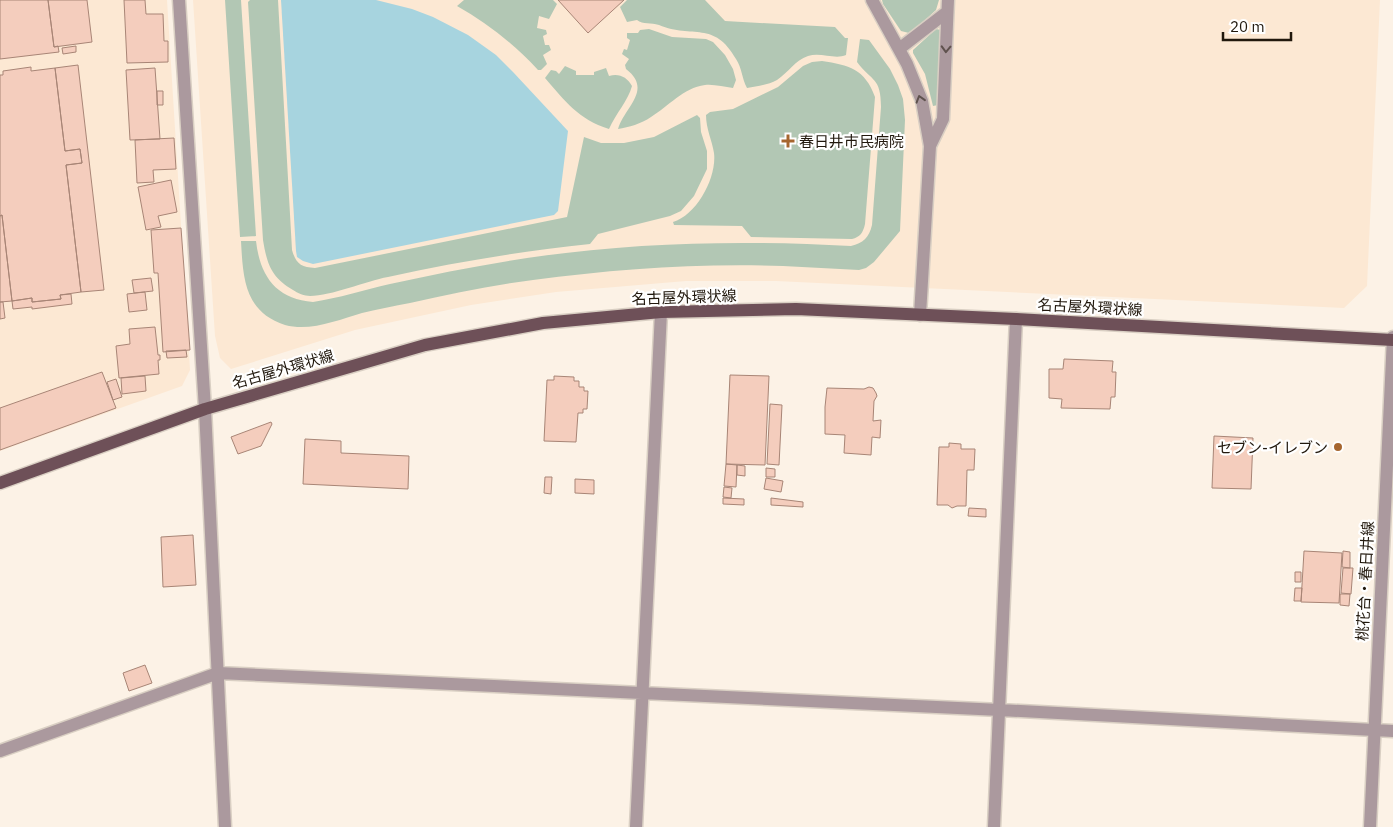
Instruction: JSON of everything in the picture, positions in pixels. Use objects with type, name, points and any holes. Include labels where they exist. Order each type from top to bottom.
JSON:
[{"type":"main road","name":"名古屋外環状線","points":[[0,483],[205,409],[425,345],[543,323],[661,312],[796,309],[1393,339]]},
{"type":"street","points":[[179,0],[205,409],[225,827]]},
{"type":"street","points":[[872,0],[907,64],[922,100],[930,146],[920,315]]},
{"type":"street","points":[[899,50],[947,6]]},
{"type":"street","points":[[930,146],[943,119],[947,6]]},
{"type":"street","points":[[636,827],[661,312]]},
{"type":"street","points":[[994,827],[1016,319]]},
{"type":"street","name":"桃花台・春日井線","points":[[1370,827],[1393,339]]},
{"type":"street","points":[[0,751],[218,673],[1000,710],[1393,731]]},
{"type":"shaded area","points":[[0,0],[167,0],[190,370],[182,386],[0,451]]},
{"type":"shaded area","name":"春日井市民病院","points":[[193,0],[1380,0],[1367,286],[1344,308],[776,281],[686,281],[556,292],[471,305],[355,330],[231,369],[220,358],[215,336]]},
{"type":"green space","points":[[225,0],[241,0],[256,236],[240,237]]},
{"type":"green space","points":[[250,0],[278,0],[292,250],[297,262],[303,266],[315,268],[567,217],[584,137],[601,143],[624,143],[654,137],[697,115],[700,118],[701,132],[707,151],[707,169],[694,196],[681,211],[670,216],[598,234],[590,244],[438,266],[379,279],[338,291],[308,296],[301,294],[286,285],[275,275],[268,263],[263,240],[248,2]]},
{"type":"green space","points":[[464,0],[553,0],[557,4],[549,19],[539,16],[537,28],[546,30],[547,34],[543,36],[545,45],[549,45],[551,50],[543,55],[547,64],[541,70],[538,70],[500,35],[457,6]]},
{"type":"green space","points":[[627,0],[705,0],[725,21],[835,27],[845,38],[848,38],[846,55],[837,57],[808,56],[799,60],[777,80],[747,88],[738,62],[728,47],[719,39],[711,35],[671,29],[637,20],[627,22],[620,7]]},
{"type":"green space","points":[[882,0],[939,0],[936,10],[909,33],[901,31]]},
{"type":"green space","points":[[649,29],[672,37],[706,39],[713,42],[725,55],[733,69],[736,80],[733,88],[715,85],[697,87],[676,98],[658,113],[647,119],[635,125],[618,129],[637,91],[634,77],[626,69],[625,65],[629,59],[622,54],[624,49],[627,50],[630,40],[627,38],[627,33],[638,33],[640,30]]},
{"type":"green space","points":[[936,29],[941,30],[938,105],[933,106],[925,74],[913,50]]},
{"type":"green space","points":[[860,39],[869,40],[890,69],[903,99],[905,120],[900,231],[874,262],[866,268],[859,270],[720,265],[595,273],[487,287],[374,310],[324,324],[304,327],[285,325],[271,319],[261,311],[248,292],[243,267],[241,241],[256,241],[261,265],[272,284],[280,291],[300,300],[313,302],[458,270],[567,253],[689,244],[771,243],[851,246],[859,243],[867,237],[872,225],[881,107],[881,97],[875,81],[857,62]]},
{"type":"green space","points":[[822,61],[840,64],[861,74],[875,97],[865,224],[861,234],[852,239],[751,237],[742,226],[674,225],[673,222],[690,212],[709,184],[714,163],[714,153],[706,115],[710,112],[733,109],[778,87],[803,66],[812,62]]},
{"type":"green space","points":[[565,66],[576,71],[576,75],[594,75],[594,72],[606,68],[609,76],[619,75],[630,83],[632,86],[625,102],[609,129],[589,120],[573,109],[545,78],[551,70],[559,74]]},
{"type":"water","points":[[281,0],[376,0],[412,9],[433,17],[468,35],[496,55],[568,131],[558,211],[554,215],[313,264],[297,257]]},
{"type":"building","points":[[0,0],[48,0],[54,47],[58,46],[59,52],[0,59]]},
{"type":"building","points":[[48,0],[87,0],[92,42],[54,47]]},
{"type":"building","points":[[124,0],[145,0],[146,14],[163,14],[164,41],[168,41],[168,62],[127,63]]},
{"type":"building","points":[[558,0],[624,0],[588,33]]},
{"type":"building","points":[[76,46],[76,52],[63,54],[62,48]]},
{"type":"building","points":[[78,65],[104,290],[81,292],[66,165],[82,163],[80,149],[65,151],[55,68]]},
{"type":"building","points":[[31,67],[31,71],[55,68],[65,151],[80,149],[82,163],[66,165],[81,292],[60,295],[61,299],[32,302],[32,298],[12,301],[2,215],[0,216],[0,75],[3,75],[3,71]]},
{"type":"building","points":[[155,68],[160,139],[130,140],[126,70]]},
{"type":"building","points":[[157,91],[163,91],[163,105],[157,105]]},
{"type":"building","points":[[174,138],[176,169],[153,170],[154,182],[137,183],[135,140]]},
{"type":"building","points":[[171,180],[177,212],[158,216],[161,227],[146,230],[138,187]]},
{"type":"building","points":[[2,215],[12,301],[0,302],[0,216]]},
{"type":"building","points":[[181,228],[190,350],[163,352],[158,273],[154,273],[151,230]]},
{"type":"building","points":[[151,278],[153,291],[134,293],[132,280]]},
{"type":"building","points":[[145,292],[147,310],[129,312],[127,294]]},
{"type":"building","points":[[71,294],[72,304],[32,309],[32,307],[13,309],[12,301],[32,298],[32,302],[61,299],[60,295]]},
{"type":"building","points":[[0,302],[3,302],[5,318],[0,319]]},
{"type":"building","points":[[155,327],[158,355],[160,355],[160,360],[158,360],[159,374],[119,378],[116,346],[130,344],[129,329]]},
{"type":"building","points":[[186,350],[187,357],[167,358],[166,351]]},
{"type":"building","points":[[1064,359],[1113,361],[1112,372],[1116,372],[1115,397],[1111,397],[1110,409],[1061,408],[1062,399],[1049,398],[1049,369],[1063,369]]},
{"type":"building","points":[[102,372],[116,408],[0,450],[0,408]]},
{"type":"building","points":[[730,375],[769,376],[765,465],[726,464]]},
{"type":"building","points":[[145,376],[146,391],[122,394],[121,378]]},
{"type":"building","points":[[554,376],[574,377],[574,381],[579,381],[579,387],[584,387],[584,391],[588,391],[587,409],[583,409],[583,413],[578,413],[576,442],[544,441],[547,380],[554,380]]},
{"type":"building","points":[[116,379],[122,397],[113,400],[107,382]]},
{"type":"building","points":[[827,388],[864,389],[873,388],[877,396],[874,401],[873,421],[881,420],[880,438],[872,437],[871,455],[844,453],[845,435],[825,434]]},
{"type":"building","points":[[770,404],[782,405],[779,465],[767,464]]},
{"type":"building","points":[[271,422],[272,424],[261,446],[238,454],[231,437]]},
{"type":"building","points":[[1214,436],[1253,438],[1251,489],[1212,488]]},
{"type":"building","points":[[305,439],[341,441],[341,453],[409,456],[408,489],[303,484]]},
{"type":"building","points":[[949,443],[961,444],[961,449],[975,449],[974,470],[967,470],[966,506],[952,508],[948,505],[937,505],[939,447],[949,447]]},
{"type":"building","points":[[726,464],[737,465],[736,487],[724,486]]},
{"type":"building","points":[[737,465],[745,466],[745,476],[737,475]]},
{"type":"building","points":[[766,468],[775,469],[775,477],[766,477]]},
{"type":"building","points":[[545,477],[552,477],[551,494],[544,493]]},
{"type":"building","points":[[766,478],[783,481],[781,492],[764,489]]},
{"type":"building","points":[[575,479],[594,480],[594,494],[575,493]]},
{"type":"building","points":[[724,487],[732,488],[731,498],[723,497]]},
{"type":"building","points":[[723,498],[744,499],[744,505],[723,504]]},
{"type":"building","points":[[771,498],[803,502],[803,507],[771,505]]},
{"type":"building","points":[[969,508],[986,509],[986,517],[968,516]]},
{"type":"building","points":[[193,535],[196,585],[163,587],[161,537]]},
{"type":"building","points":[[1304,551],[1342,553],[1339,603],[1301,602]]},
{"type":"building","points":[[1343,551],[1350,552],[1350,568],[1342,567]]},
{"type":"building","points":[[1343,568],[1353,568],[1351,594],[1341,593]]},
{"type":"building","points":[[1295,572],[1301,572],[1301,582],[1295,582]]},
{"type":"building","points":[[1295,588],[1302,588],[1301,601],[1294,601]]},
{"type":"building","points":[[1340,594],[1350,594],[1349,606],[1340,605]]},
{"type":"building","points":[[145,665],[152,683],[129,691],[123,673]]},
{"type":"place","name":"春日井市民病院","points":[[788,141]]},
{"type":"place","name":"セブン-イレブン","points":[[1338,447]]}]
